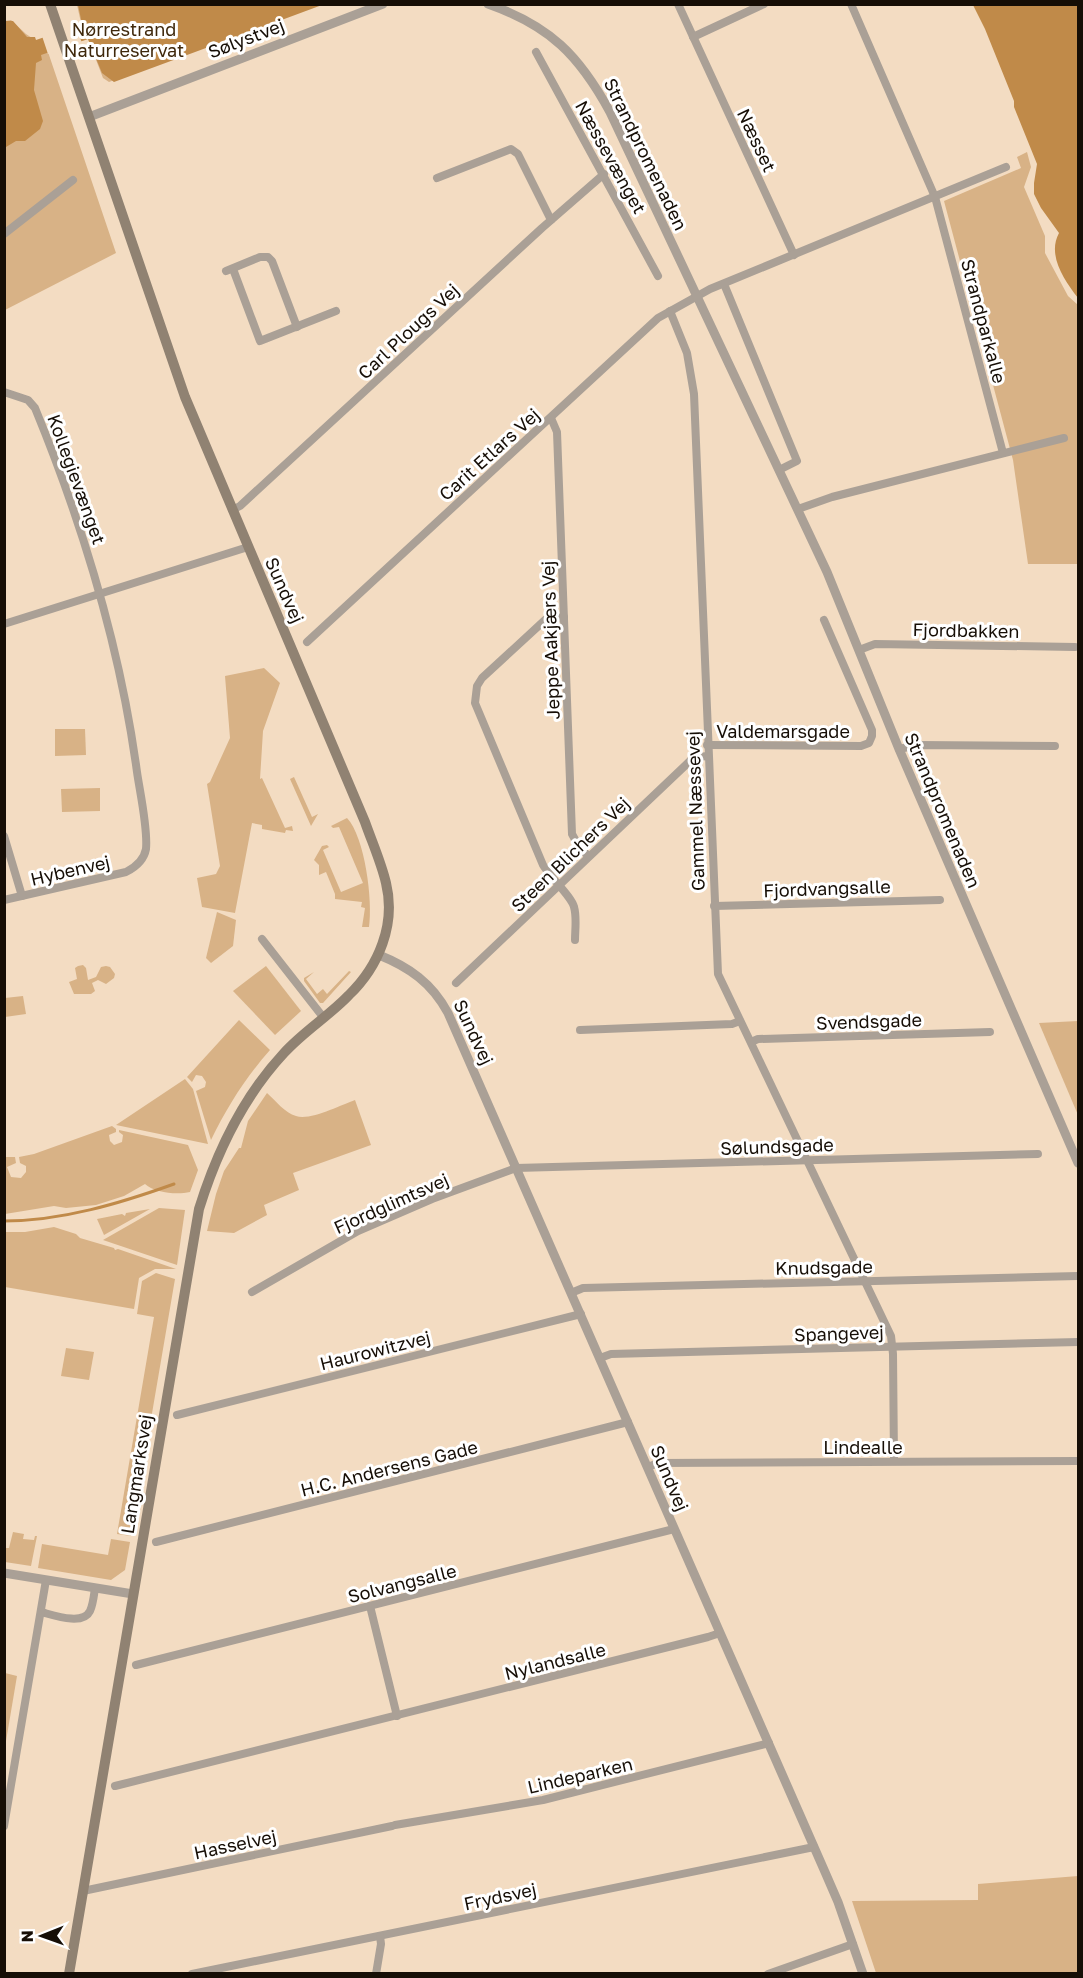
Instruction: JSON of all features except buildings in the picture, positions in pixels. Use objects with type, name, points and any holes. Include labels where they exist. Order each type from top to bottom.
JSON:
[{"type":"main road","name":"Sundvej","points":[[50,4],[185,397],[298,660],[365,822],[386,881],[389,905],[388,922],[379,955]]},
{"type":"main road","name":"Langmarksvej","points":[[69,1974],[193,1244],[209,1178],[239,1114],[260,1081],[285,1052],[350,995],[367,975],[379,955]]},
{"type":"street","name":"Sølystvej","points":[[88,117],[383,4]]},
{"type":"street","name":"Strandpromenaden","points":[[488,4],[525,19],[543,30],[576,59],[597,88],[610,112],[841,604],[899,749],[1078,1163]]},
{"type":"street","name":"Næsset","points":[[678,4],[794,255]]},
{"type":"street","points":[[693,37],[764,4]]},
{"type":"street","points":[[851,4],[935,196]]},
{"type":"street","name":"Næssevænget","points":[[536,52],[658,276]]},
{"type":"street","points":[[436,178],[511,149],[518,154],[551,220]]},
{"type":"street","points":[[697,296],[1006,167]]},
{"type":"street","name":"Carl Plougs Vej","points":[[232,510],[253,495],[551,220],[604,174]]},
{"type":"street","points":[[4,234],[73,180]]},
{"type":"street","name":"Strandparkalle","points":[[935,196],[1003,453]]},
{"type":"street","points":[[297,327],[272,261],[268,257],[260,256],[230,270],[260,341],[297,327],[336,311]]},
{"type":"street","points":[[724,284],[796,461],[779,470]]},
{"type":"street","name":"Carit Etlars Vej","points":[[307,642],[658,318],[697,296]]},
{"type":"street","name":"Gammel Næssevej","points":[[670,311],[687,353],[693,380],[718,974],[891,1336],[893,1346]]},
{"type":"street","name":"Kollegievænget","points":[[4,392],[28,400],[35,408],[70,501],[100,594],[126,702],[137,767],[146,848],[139,863]]},
{"type":"street","name":"Jeppe Aakjærs Vej","points":[[551,418],[557,432],[572,834],[588,856]]},
{"type":"street","points":[[798,509],[832,497],[1064,438]]},
{"type":"street","points":[[4,624],[248,547]]},
{"type":"street","points":[[564,617],[551,618],[542,623],[483,678],[475,695],[476,710],[540,859],[549,875],[571,899],[574,906],[575,940]]},
{"type":"street","name":"Valdemarsgade","points":[[707,745],[861,746],[869,743],[872,730],[824,620]]},
{"type":"street","name":"Fjordbakken","points":[[859,650],[875,644],[1075,647]]},
{"type":"street","points":[[899,749],[918,745],[1055,746]]},
{"type":"street","name":"Steen Blichers Vej","points":[[456,983],[691,760],[708,756]]},
{"type":"street","points":[[4,836],[22,896]]},
{"type":"street","name":"Hybenvej","points":[[4,900],[126,872],[139,863]]},
{"type":"street","name":"Fjordvangsalle","points":[[714,906],[940,900]]},
{"type":"street","points":[[262,939],[323,1017]]},
{"type":"street","name":"Sundvej","points":[[379,955],[418,975],[442,1002],[838,1902],[863,1974]]},
{"type":"street","points":[[580,1030],[732,1024],[740,1021]]},
{"type":"street","name":"Svendsgade","points":[[751,1042],[758,1039],[990,1032]]},
{"type":"street","name":"Sølundsgade","points":[[516,1168],[1038,1154]]},
{"type":"street","name":"Fjordglimtsvej","points":[[252,1292],[358,1231],[432,1199],[516,1168]]},
{"type":"street","name":"Knudsgade","points":[[571,1293],[583,1288],[1078,1276]]},
{"type":"street","name":"Haurowitzvej","points":[[177,1415],[581,1314]]},
{"type":"street","name":"Spangevej","points":[[600,1358],[611,1354],[1078,1342]]},
{"type":"street","points":[[893,1346],[894,1461]]},
{"type":"street","name":"H.C. Andersens Gade","points":[[156,1542],[628,1422]]},
{"type":"street","name":"Lindealle","points":[[648,1467],[658,1463],[1078,1461]]},
{"type":"street","name":"Solvangsalle","points":[[136,1665],[674,1529]]},
{"type":"street","points":[[4,1573],[133,1594]]},
{"type":"street","points":[[4,1826],[46,1580]]},
{"type":"street","points":[[41,1612],[75,1619],[85,1617],[91,1610],[95,1588]]},
{"type":"street","points":[[370,1606],[397,1716]]},
{"type":"street","name":"Nylandsalle","points":[[115,1786],[708,1638],[720,1633]]},
{"type":"street","name":"Lindeparken","points":[[394,1826],[543,1800],[769,1743]]},
{"type":"street","name":"Hasselvej","points":[[83,1891],[394,1826]]},
{"type":"street","name":"Frydsvej","points":[[192,1974],[814,1847]]},
{"type":"street","points":[[376,1974],[381,1944],[380,1936]]},
{"type":"street","points":[[768,1974],[853,1944]]},
{"type":"green space","name":"Nørrestrand Naturreservat","points":[[77,5],[319,5],[109,82],[103,78],[88,39],[48,52],[116,253],[5,310],[5,21],[11,20],[38,42],[82,27]]},
{"type":"green space","points":[[1027,152],[1031,167],[1024,187],[1045,236],[1045,253],[1068,296],[1078,305],[1078,564],[1028,564],[1013,460],[944,201],[1021,168],[1017,157]]},
{"type":"green space","points":[[264,668],[280,683],[263,731],[260,779],[262,778],[285,828],[292,826],[293,831],[286,830],[285,833],[262,829],[262,825],[252,823],[235,913],[202,907],[197,878],[216,874],[220,866],[207,784],[230,738],[225,676]]},
{"type":"green space","points":[[55,729],[85,729],[86,755],[55,756]]},
{"type":"green space","points":[[294,777],[312,817],[318,814],[311,826],[290,779]]},
{"type":"green space","points":[[100,788],[100,811],[62,812],[61,789]]},
{"type":"green space","points":[[347,818],[359,839],[363,854],[369,886],[369,927],[362,927],[365,908],[361,907],[362,902],[335,899],[326,872],[319,875],[319,865],[314,860],[322,846],[327,845],[329,847],[323,850],[341,892],[363,883],[339,827],[331,826]]},
{"type":"green space","points":[[217,912],[236,920],[233,946],[211,963],[206,958]]},
{"type":"green space","points":[[83,965],[86,968],[88,980],[96,977],[101,967],[106,966],[110,967],[115,974],[114,978],[106,984],[98,980],[92,983],[95,991],[91,994],[74,994],[69,982],[77,979],[75,968]]},
{"type":"green space","points":[[266,966],[301,1011],[275,1035],[233,991]]},
{"type":"green space","points":[[349,971],[351,972],[323,1003],[320,1003],[304,981],[304,978],[314,972],[306,979],[317,994],[323,989],[327,994]]},
{"type":"green space","points":[[23,996],[26,1014],[5,1017],[5,998]]},
{"type":"green space","points":[[239,1020],[270,1050],[238,1093],[211,1140],[196,1091],[205,1087],[206,1082],[202,1076],[196,1075],[192,1082],[187,1077]]},
{"type":"green space","points":[[1078,1021],[1078,1115],[1039,1023]]},
{"type":"green space","points":[[185,1079],[193,1089],[208,1144],[116,1125]]},
{"type":"green space","points":[[267,1093],[288,1112],[302,1117],[334,1109],[355,1100],[371,1145],[293,1173],[299,1190],[264,1205],[267,1215],[234,1233],[207,1231],[224,1171],[241,1148],[248,1121]]},
{"type":"green space","points":[[112,1126],[116,1132],[109,1135],[114,1145],[122,1142],[123,1135],[119,1130],[188,1145],[198,1170],[190,1192],[166,1192],[145,1184],[124,1196],[96,1205],[66,1208],[54,1206],[5,1214],[5,1157],[15,1157],[16,1163],[7,1167],[11,1177],[21,1178],[26,1172],[26,1166],[20,1163],[19,1157],[34,1154]]},
{"type":"green space","points":[[159,1208],[185,1210],[177,1265],[103,1240]]},
{"type":"green space","points":[[150,1209],[104,1235],[97,1219],[122,1214],[125,1216],[126,1213]]},
{"type":"green space","points":[[54,1227],[76,1234],[80,1238],[176,1269],[155,1269],[139,1278],[134,1309],[5,1287],[5,1232],[25,1232]]},
{"type":"green space","points":[[156,1273],[175,1279],[131,1536],[117,1534],[154,1317],[137,1314],[142,1281]]},
{"type":"green space","points":[[66,1348],[94,1352],[89,1380],[61,1376]]},
{"type":"green space","points":[[13,1532],[24,1534],[23,1539],[34,1540],[37,1536],[31,1566],[5,1562],[5,1548],[9,1548]]},
{"type":"green space","points":[[111,1539],[130,1542],[125,1570],[111,1580],[38,1568],[42,1544],[108,1555]]},
{"type":"green space","points":[[4,1673],[17,1676],[5,1747]]},
{"type":"green space","points":[[1078,1876],[1078,1973],[876,1973],[852,1901],[978,1900],[978,1884]]},
{"type":"shaded area","name":"Nørrestrand Naturreservat","points":[[78,5],[322,5],[114,82],[102,73],[88,39],[41,55],[42,60],[36,63],[34,90],[43,121],[40,129],[25,141],[16,141],[6,147],[5,152],[5,21],[13,21],[27,37],[35,37],[36,40],[82,24]]},
{"type":"shaded area","points":[[973,5],[1078,5],[1078,298],[1059,267],[1055,250],[1059,233],[1034,194],[1037,164],[1014,107],[1014,101]]},
{"type":"pier","points":[[75,24],[82,43],[48,54],[42,36]]},
{"type":"waterway","points":[[4,1221],[48,1218],[91,1210],[174,1184]]}]
